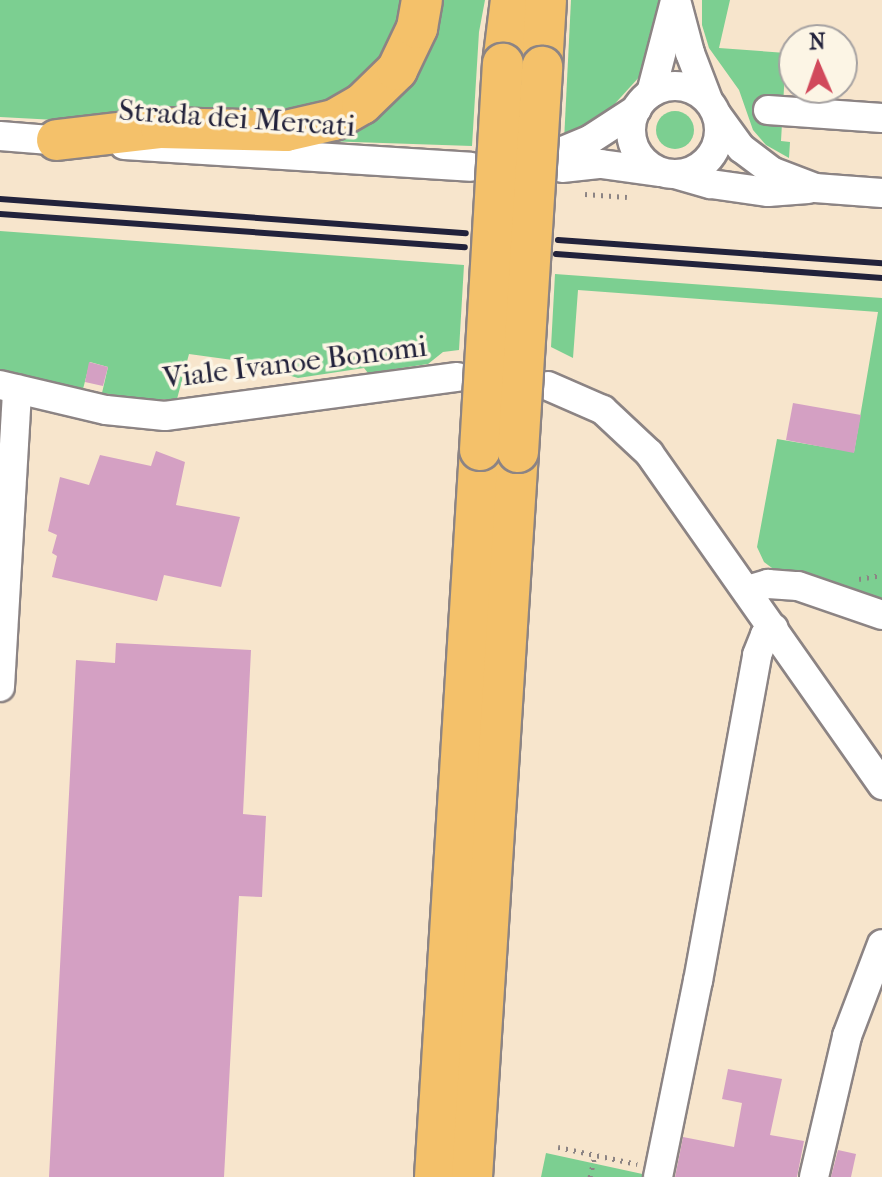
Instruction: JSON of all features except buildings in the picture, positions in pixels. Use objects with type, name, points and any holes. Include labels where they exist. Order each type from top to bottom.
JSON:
[{"type":"highway","points":[[57,140],[161,128],[286,131],[334,120],[369,99],[397,70],[417,28],[422,0]]},
{"type":"highway","points":[[472,1177],[499,451],[502,0]]},
{"type":"highway","points":[[504,52],[538,2]]},
{"type":"highway","points":[[435,1177],[499,451],[542,67],[538,2]]},
{"type":"street","points":[[676,0],[644,101],[631,129],[636,149],[649,165],[711,184],[768,192],[821,189],[882,193]]},
{"type":"street","points":[[676,0],[690,53],[713,108],[719,132],[711,155],[692,171],[671,173],[562,159],[660,88],[681,86],[713,108],[735,141],[761,166],[821,189]]},
{"type":"street","points":[[768,110],[882,118]]},
{"type":"street","name":"Strada dei Mercati","points":[[0,136],[470,167]]},
{"type":"street","name":"Viale Ivanoe Bonomi","points":[[8,387],[114,411],[165,416],[457,377]]},
{"type":"street","points":[[548,386],[592,403],[633,434],[686,500],[882,785]]},
{"type":"street","points":[[0,687],[8,387]]},
{"type":"street","points":[[748,590],[768,584],[798,586],[882,615]]},
{"type":"street","points":[[658,1173],[698,981],[757,655],[765,635],[774,628]]},
{"type":"street","points":[[814,1177],[847,1036],[882,944]]},
{"type":"path","points":[[558,1147],[658,1173]]},
{"type":"path","points":[[590,1177],[595,1155]]},
{"type":"green space","points":[[0,0],[410,0],[396,46],[326,111],[56,120],[0,117]]},
{"type":"green space","points":[[438,0],[485,0],[479,32],[472,146],[324,141]]},
{"type":"green space","points":[[571,0],[660,0],[656,41],[641,75],[601,119],[564,141]]},
{"type":"green space","points":[[702,0],[730,0],[719,48],[778,52],[778,104],[783,104],[781,141],[790,142],[789,158],[766,145],[753,130],[739,90],[709,48],[702,25]]},
{"type":"green space","points":[[675,111],[688,117],[694,130],[688,143],[675,149],[662,143],[656,130],[662,117]]},
{"type":"green space","points":[[0,231],[464,265],[459,350],[443,352],[428,364],[368,373],[364,368],[298,378],[240,361],[189,354],[177,399],[144,399],[102,393],[108,367],[90,362],[83,389],[0,369]]},
{"type":"green space","points":[[555,274],[882,298],[882,609],[772,568],[764,562],[757,547],[777,439],[854,452],[878,312],[578,290],[573,358],[551,347]]},
{"type":"green space","points":[[546,1153],[647,1175],[647,1177],[541,1177]]},
{"type":"railway","points":[[0,199],[466,233]]},
{"type":"railway","points":[[0,214],[465,247]]},
{"type":"railway","points":[[558,240],[882,263]]},
{"type":"railway","points":[[556,254],[882,278]]}]
